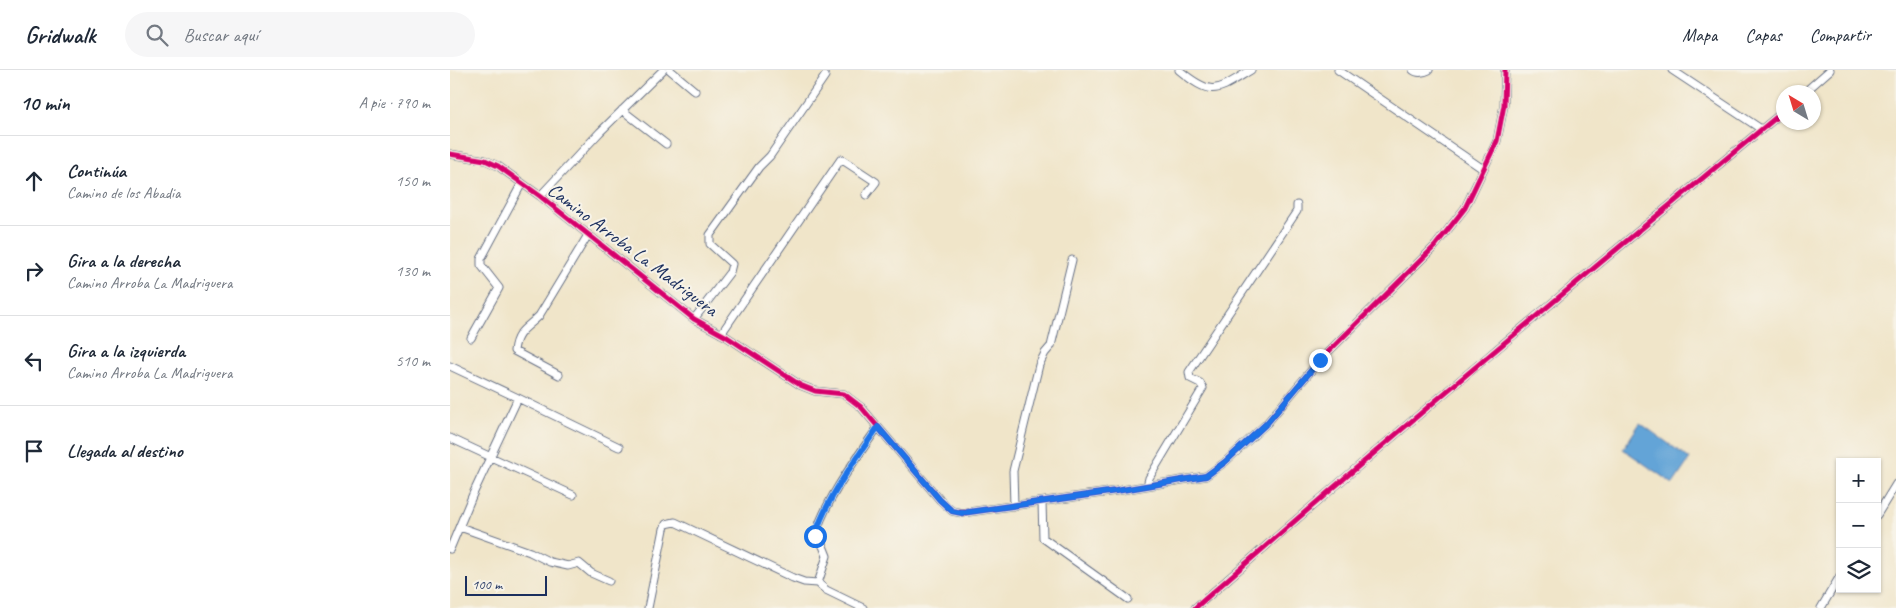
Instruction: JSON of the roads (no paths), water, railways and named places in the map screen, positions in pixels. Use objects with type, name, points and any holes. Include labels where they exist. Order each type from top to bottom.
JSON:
[{"type":"street","points":[[540,196],[663,70]]},
{"type":"street","points":[[670,70],[695,91]]},
{"type":"street","points":[[1178,70],[1194,83],[1214,90],[1251,70]]},
{"type":"street","points":[[1338,70],[1483,170]]},
{"type":"street","points":[[1413,70],[1417,73],[1423,73],[1428,70]]},
{"type":"street","name":"Camino Arroba La Madriguera","points":[[450,154],[486,160],[498,166],[540,196],[694,319],[721,334],[800,385],[815,391],[844,394],[861,407],[940,500],[952,511],[962,513],[1206,476],[1225,462],[1267,423],[1320,360],[1435,246],[1465,208],[1497,141],[1504,105],[1505,70]]},
{"type":"street","points":[[1672,70],[1761,129]]},
{"type":"street","points":[[1812,85],[1830,70]]},
{"type":"street","points":[[694,319],[730,272],[732,264],[710,244],[710,235],[759,167],[770,156],[825,76]]},
{"type":"street","points":[[622,110],[666,144]]},
{"type":"street","points":[[1195,608],[1315,502],[1776,117]]},
{"type":"street","points":[[721,334],[841,159],[876,182],[866,195]]},
{"type":"street","points":[[471,338],[499,288],[481,265],[481,260],[522,183]]},
{"type":"street","points":[[1147,486],[1149,478],[1202,388],[1200,383],[1190,378],[1189,372],[1297,211],[1298,205]]},
{"type":"street","points":[[559,375],[514,350],[515,343],[524,326],[540,316],[588,235]]},
{"type":"street","points":[[1014,506],[1013,471],[1020,441],[1039,365],[1051,346],[1072,260]]},
{"type":"street","points":[[450,366],[619,447]]},
{"type":"street","points":[[450,549],[518,398]]},
{"type":"street","points":[[818,583],[827,556],[823,546],[815,536],[819,524],[850,467],[878,427]]},
{"type":"street","points":[[450,438],[573,495]]},
{"type":"street","points":[[1881,508],[1896,484]]},
{"type":"street","points":[[1042,502],[1043,538],[1128,599]]},
{"type":"street","points":[[648,608],[662,538],[666,524],[670,522],[687,527],[804,582],[818,583],[826,590],[863,608]]},
{"type":"street","points":[[460,527],[522,549],[550,562],[568,566],[579,564],[591,573],[609,581]]},
{"type":"street","points":[[1821,608],[1836,583]]},
{"type":"water","points":[[1640,423],[1690,459],[1673,484],[1623,449]]}]
